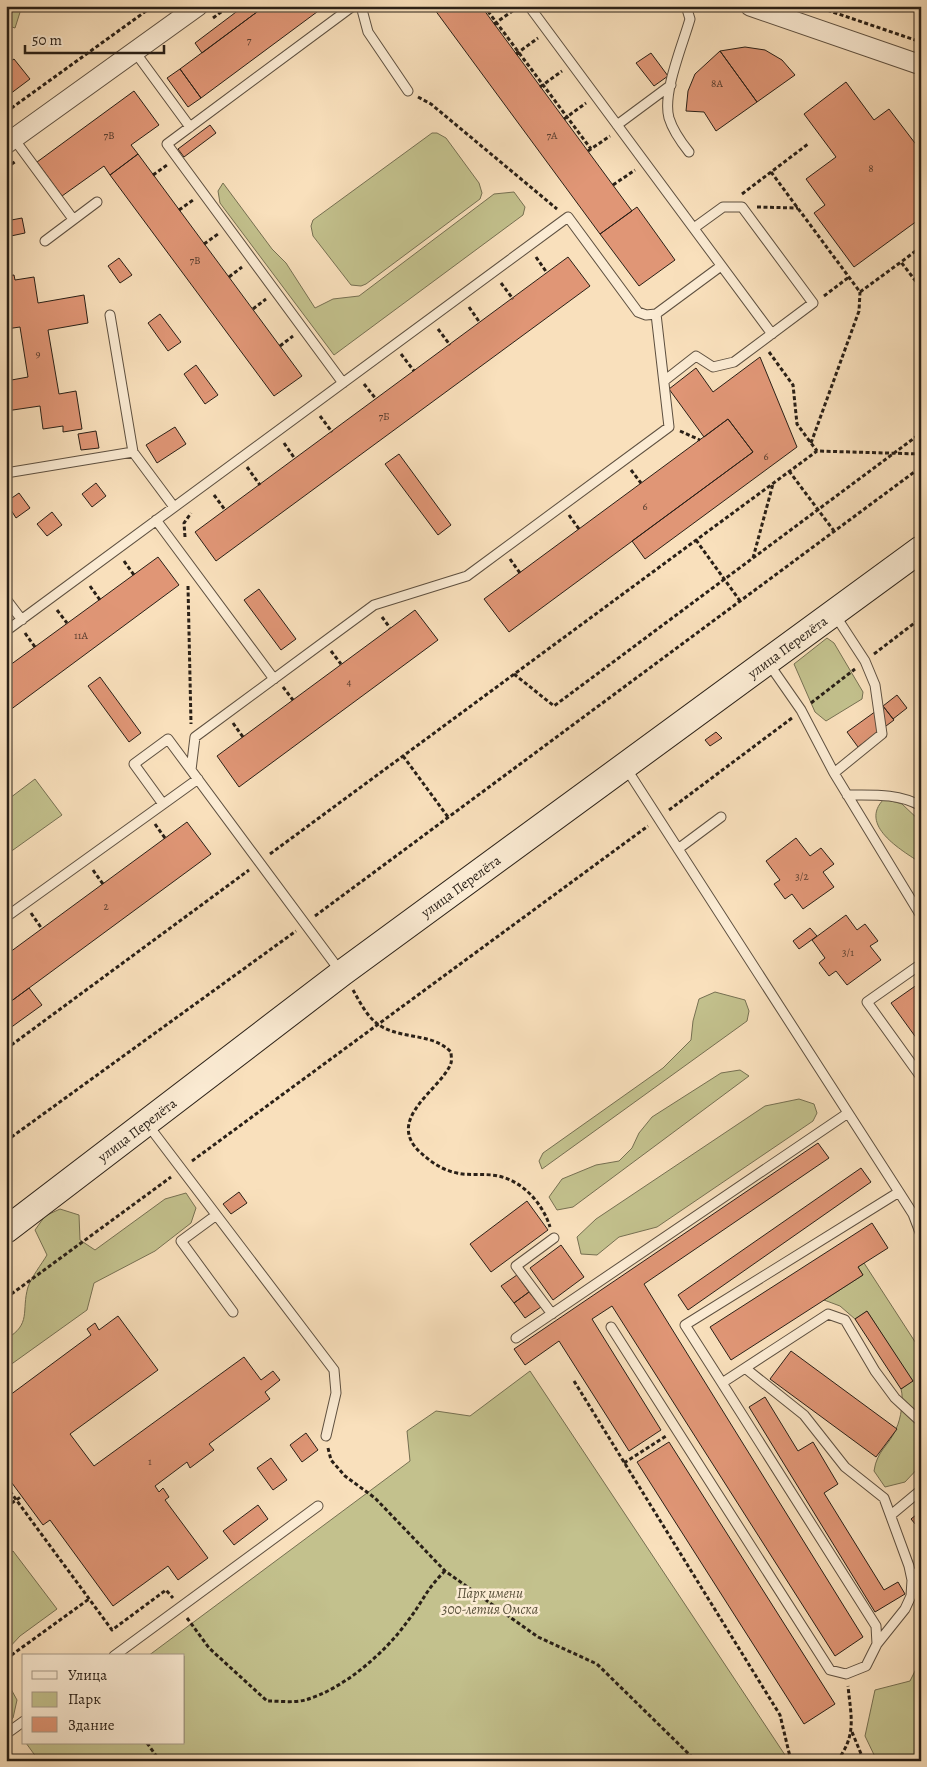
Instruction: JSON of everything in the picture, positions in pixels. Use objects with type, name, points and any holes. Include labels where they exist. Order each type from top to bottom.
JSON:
[{"type":"main road","name":"улица Перелёта","points":[[6,1230],[342,973],[921,549]]},
{"type":"street","points":[[10,141],[198,6]]},
{"type":"street","points":[[750,6],[921,65]]},
{"type":"lane","points":[[343,382],[166,144],[353,6]]},
{"type":"lane","points":[[361,6],[368,32],[408,92]]},
{"type":"lane","points":[[529,6],[772,334]]},
{"type":"lane","points":[[686,6],[690,19],[667,102],[669,117],[676,135],[689,152]]},
{"type":"lane","points":[[134,52],[190,127]]},
{"type":"lane","points":[[618,127],[671,85]]},
{"type":"lane","points":[[10,141],[74,219]]},
{"type":"lane","points":[[45,240],[97,202]]},
{"type":"lane","points":[[664,381],[696,356],[713,367],[734,362],[813,303],[742,207],[723,207],[694,228]]},
{"type":"lane","points":[[6,631],[174,507],[208,487],[241,458],[568,217],[638,312],[646,316],[656,314],[721,266]]},
{"type":"lane","points":[[191,770],[195,737],[374,605],[467,576],[669,427],[656,314]]},
{"type":"lane","points":[[110,315],[133,452],[174,507]]},
{"type":"lane","points":[[6,473],[133,452]]},
{"type":"lane","points":[[156,520],[274,679]]},
{"type":"lane","points":[[6,599],[22,620]]},
{"type":"lane","points":[[834,613],[865,661],[875,685],[882,734],[834,773]]},
{"type":"lane","points":[[767,662],[801,710],[834,773],[921,916]]},
{"type":"lane","points":[[163,804],[134,764],[168,739],[342,973]]},
{"type":"lane","points":[[625,766],[913,1214],[921,1235]]},
{"type":"lane","points":[[6,918],[198,779]]},
{"type":"lane","points":[[847,795],[886,795],[904,798],[921,806]]},
{"type":"lane","points":[[678,849],[721,817]]},
{"type":"lane","points":[[921,964],[867,1002],[921,1078]]},
{"type":"lane","points":[[516,1338],[848,1113]]},
{"type":"lane","points":[[146,1123],[334,1370],[336,1393],[326,1436]]},
{"type":"lane","points":[[877,1644],[876,1626],[685,1325],[899,1192]]},
{"type":"lane","points":[[215,1216],[181,1241],[233,1312]]},
{"type":"lane","points":[[552,1314],[516,1266],[554,1238]]},
{"type":"lane","points":[[722,1383],[828,1314],[845,1320],[876,1372],[895,1398],[921,1422]]},
{"type":"lane","points":[[611,1327],[830,1670],[846,1674],[866,1666],[877,1644],[905,1609],[911,1596],[912,1580],[891,1516],[884,1498],[845,1467],[804,1415],[745,1368]]},
{"type":"lane","points":[[891,1516],[921,1490]]},
{"type":"lane","points":[[117,1654],[318,1506]]},
{"type":"lane","points":[[912,1580],[921,1568]]},
{"type":"lane","points":[[6,1734],[22,1723]]},
{"type":"path","points":[[6,112],[153,6]]},
{"type":"path","points":[[484,6],[495,24],[589,150],[618,127]]},
{"type":"path","points":[[495,24],[519,6]]},
{"type":"path","points":[[815,6],[921,42]]},
{"type":"path","points":[[517,53],[547,31]]},
{"type":"path","points":[[542,86],[572,64]]},
{"type":"path","points":[[408,92],[432,104],[568,217]]},
{"type":"path","points":[[566,118],[596,96]]},
{"type":"path","points":[[723,207],[808,144]]},
{"type":"path","points":[[613,185],[645,162]]},
{"type":"path","points":[[771,172],[860,292],[859,311],[811,443]]},
{"type":"path","points":[[742,207],[798,208]]},
{"type":"path","points":[[528,247],[547,273]]},
{"type":"path","points":[[860,292],[921,247]]},
{"type":"path","points":[[901,262],[921,288]]},
{"type":"path","points":[[493,272],[513,298]]},
{"type":"path","points":[[813,303],[849,276]]},
{"type":"path","points":[[460,296],[480,323]]},
{"type":"path","points":[[430,318],[450,345]]},
{"type":"path","points":[[395,345],[414,371]]},
{"type":"path","points":[[773,358],[794,385],[797,424],[817,451]]},
{"type":"path","points":[[356,373],[376,400]]},
{"type":"path","points":[[312,406],[332,432]]},
{"type":"path","points":[[669,427],[700,440]]},
{"type":"path","points":[[276,432],[295,459]]},
{"type":"path","points":[[514,674],[554,706],[921,433]]},
{"type":"path","points":[[6,1049],[817,451],[921,454]]},
{"type":"path","points":[[241,458],[260,485]]},
{"type":"path","points":[[6,1141],[305,924],[921,467]]},
{"type":"path","points":[[790,471],[834,531]]},
{"type":"path","points":[[753,558],[773,483]]},
{"type":"path","points":[[195,737],[190,719],[188,563],[184,523],[208,487],[225,510]]},
{"type":"path","points":[[696,540],[740,601]]},
{"type":"path","points":[[403,756],[448,817]]},
{"type":"path","points":[[6,1298],[658,819]]},
{"type":"path","points":[[24,904],[42,928]]},
{"type":"path","points":[[342,973],[366,1012],[378,1024],[396,1033],[425,1037],[444,1044],[451,1052],[451,1063],[424,1095],[409,1121],[410,1139],[418,1150],[434,1165],[456,1173],[500,1176],[520,1185],[537,1201],[554,1238]]},
{"type":"path","points":[[574,1381],[780,1715],[791,1761]]},
{"type":"path","points":[[624,1462],[676,1429]]},
{"type":"path","points":[[326,1436],[331,1460],[345,1476],[375,1498],[445,1571],[538,1637],[597,1664],[696,1761]]},
{"type":"path","points":[[6,1486],[112,1630],[166,1590],[209,1648],[267,1701],[304,1700],[335,1688],[364,1666],[400,1632],[417,1610],[429,1586],[445,1571]]},
{"type":"path","points":[[6,1507],[22,1496]]},
{"type":"path","points":[[6,1659],[89,1599]]},
{"type":"path","points":[[6,1651],[10,1656]]},
{"type":"path","points":[[846,1674],[852,1732],[864,1761]]},
{"type":"path","points":[[836,1761],[845,1750],[852,1732]]},
{"type":"path","points":[[148,1744],[160,1761]]},
{"type":"path","points":[[147,1761],[156,1755]]},
{"type":"green space","points":[[6,6],[22,6],[15,28],[6,25]]},
{"type":"green space","points":[[432,133],[437,133],[446,138],[479,183],[482,193],[480,199],[366,284],[361,286],[351,285],[313,236],[311,226],[313,220]]},
{"type":"green space","points":[[223,183],[272,249],[286,263],[315,308],[333,299],[359,296],[494,194],[514,192],[525,207],[523,215],[334,355],[220,203],[218,191]]},
{"type":"green space","points":[[827,638],[834,643],[863,692],[862,699],[826,721],[815,712],[794,664]]},
{"type":"green space","points":[[35,779],[62,815],[6,855],[6,801]]},
{"type":"green space","points":[[884,799],[902,804],[921,822],[921,863],[894,844],[879,827],[876,818],[877,809]]},
{"type":"green space","points":[[715,992],[745,1000],[749,1011],[747,1021],[542,1169],[539,1161],[543,1153],[663,1068],[691,1040],[693,1021],[699,999]]},
{"type":"green space","points":[[740,1070],[749,1076],[573,1207],[557,1210],[549,1197],[562,1179],[596,1165],[619,1161],[632,1148],[639,1133],[652,1117],[721,1073]]},
{"type":"green space","points":[[799,1099],[814,1104],[817,1113],[813,1121],[657,1227],[619,1237],[597,1255],[581,1254],[577,1237],[596,1219],[765,1106]]},
{"type":"green space","points":[[186,1193],[196,1208],[191,1223],[155,1251],[94,1283],[87,1310],[6,1368],[6,1339],[23,1322],[28,1287],[47,1255],[35,1230],[45,1216],[60,1209],[79,1215],[80,1240],[95,1250],[165,1199]]},
{"type":"green space","points":[[864,1263],[921,1351],[921,1465],[905,1482],[885,1487],[874,1471],[880,1453],[898,1425],[902,1403],[901,1389],[912,1381],[867,1311],[855,1319],[840,1306],[824,1300],[863,1275],[858,1267]]},
{"type":"green space","name":"Парк имени 300-летия Омска","points":[[530,1371],[789,1761],[39,1761],[27,1744],[185,1744],[185,1654],[151,1654],[410,1461],[407,1431],[436,1411],[470,1416]]},
{"type":"green space","points":[[13,1551],[57,1609],[20,1636],[6,1651],[6,1555]]},
{"type":"green space","points":[[921,1659],[921,1761],[877,1761],[865,1736],[875,1690],[910,1681]]},
{"type":"green space","points":[[6,1680],[17,1700],[13,1718],[6,1725]]},
{"type":"building","points":[[244,6],[265,6],[202,53],[195,43]]},
{"type":"building","points":[[265,6],[325,6],[201,98],[180,69]]},
{"type":"building","points":[[432,6],[481,6],[632,211],[600,234]]},
{"type":"building","points":[[745,47],[765,50],[782,60],[795,75],[757,102],[720,51]]},
{"type":"building","points":[[720,51],[757,102],[716,131],[704,112],[686,111],[688,91],[695,74]]},
{"type":"building","points":[[651,53],[668,76],[654,86],[636,63]]},
{"type":"building","points":[[14,59],[30,79],[6,97],[6,64]]},
{"type":"building","points":[[180,69],[201,98],[188,107],[167,78]]},
{"type":"building","points":[[846,82],[874,120],[889,109],[921,151],[921,218],[854,267],[814,213],[825,205],[806,179],[836,157],[804,114]]},
{"type":"building","points":[[134,91],[159,125],[131,145],[138,154],[110,175],[104,166],[62,196],[37,162]]},
{"type":"building","points":[[210,125],[216,133],[184,157],[178,149]]},
{"type":"building","points":[[138,154],[302,376],[274,396],[110,175]]},
{"type":"building","points":[[637,207],[675,260],[639,286],[600,234]]},
{"type":"building","points":[[22,218],[25,233],[6,237],[6,221]]},
{"type":"building","points":[[568,257],[590,286],[216,561],[195,532]]},
{"type":"building","points":[[119,258],[132,275],[120,283],[108,266]]},
{"type":"building","points":[[14,275],[15,280],[34,277],[38,303],[84,295],[88,323],[48,330],[59,394],[76,391],[82,429],[63,432],[63,426],[43,429],[40,406],[6,411],[6,381],[28,377],[20,327],[6,329],[6,276]]},
{"type":"building","points":[[160,314],[181,342],[168,351],[148,323]]},
{"type":"building","points":[[760,357],[797,447],[645,559],[632,541],[753,452],[728,419],[704,437],[669,389],[696,368],[713,392]]},
{"type":"building","points":[[196,365],[218,395],[205,404],[184,374]]},
{"type":"building","points":[[728,419],[753,452],[509,632],[484,599]]},
{"type":"building","points":[[6,423],[11,452],[6,452]]},
{"type":"building","points":[[175,427],[186,444],[157,463],[146,445]]},
{"type":"building","points":[[96,431],[99,448],[81,450],[78,434]]},
{"type":"building","points":[[399,454],[451,525],[438,535],[385,464]]},
{"type":"building","points":[[96,483],[106,496],[92,507],[82,494]]},
{"type":"building","points":[[19,493],[30,508],[16,518],[6,502]]},
{"type":"building","points":[[52,512],[62,525],[47,536],[37,524]]},
{"type":"building","points":[[158,557],[179,585],[6,713],[6,668]]},
{"type":"building","points":[[259,589],[296,639],[281,650],[244,600]]},
{"type":"building","points":[[415,610],[438,640],[239,787],[217,756]]},
{"type":"building","points":[[100,677],[141,733],[129,742],[88,686]]},
{"type":"building","points":[[897,695],[907,708],[893,719],[883,706]]},
{"type":"building","points":[[883,706],[894,720],[858,747],[847,732]]},
{"type":"building","points":[[716,732],[722,738],[710,746],[705,740]]},
{"type":"building","points":[[187,822],[211,854],[6,1005],[6,955]]},
{"type":"building","points":[[796,838],[810,856],[821,848],[834,864],[823,872],[834,887],[803,909],[792,894],[785,899],[774,884],[780,880],[766,861]]},
{"type":"building","points":[[846,915],[857,930],[865,924],[878,941],[870,946],[881,960],[847,985],[836,971],[829,976],[819,963],[825,958],[812,940]]},
{"type":"building","points":[[810,928],[817,936],[799,949],[793,941]]},
{"type":"building","points":[[921,982],[921,1037],[917,1039],[891,1003]]},
{"type":"building","points":[[29,988],[42,1005],[6,1031],[6,1005]]},
{"type":"building","points":[[818,1143],[829,1158],[644,1284],[863,1637],[835,1656],[612,1306],[592,1319],[661,1430],[629,1451],[559,1341],[525,1365],[514,1349]]},
{"type":"building","points":[[861,1168],[871,1182],[688,1310],[678,1295]]},
{"type":"building","points":[[239,1192],[247,1203],[231,1214],[223,1204]]},
{"type":"building","points":[[527,1201],[548,1230],[491,1272],[470,1244]]},
{"type":"building","points":[[872,1223],[888,1248],[858,1267],[863,1275],[731,1360],[710,1327]]},
{"type":"building","points":[[561,1245],[584,1277],[553,1300],[530,1268]]},
{"type":"building","points":[[517,1275],[529,1292],[514,1303],[501,1286]]},
{"type":"building","points":[[529,1292],[541,1307],[525,1318],[514,1303]]},
{"type":"building","points":[[867,1311],[913,1381],[901,1389],[855,1319]]},
{"type":"building","points":[[118,1316],[158,1370],[70,1434],[94,1466],[244,1357],[261,1380],[273,1371],[280,1380],[265,1392],[270,1399],[209,1444],[214,1450],[190,1468],[187,1462],[155,1486],[159,1492],[163,1488],[169,1497],[165,1500],[208,1558],[178,1580],[168,1566],[113,1606],[50,1520],[43,1525],[6,1475],[6,1398],[91,1335],[87,1329],[95,1323],[99,1330]]},
{"type":"building","points":[[791,1351],[897,1429],[876,1457],[770,1379]]},
{"type":"building","points":[[765,1397],[798,1451],[813,1442],[838,1484],[824,1493],[884,1590],[898,1582],[905,1594],[875,1612],[749,1407]]},
{"type":"building","points":[[306,1433],[318,1450],[302,1462],[290,1445]]},
{"type":"building","points":[[669,1442],[835,1704],[804,1724],[637,1462]]},
{"type":"building","points":[[271,1458],[287,1480],[273,1490],[257,1468]]},
{"type":"building","points":[[258,1505],[268,1519],[234,1545],[223,1531]]},
{"type":"building","points":[[921,1511],[921,1531],[911,1519]]}]
